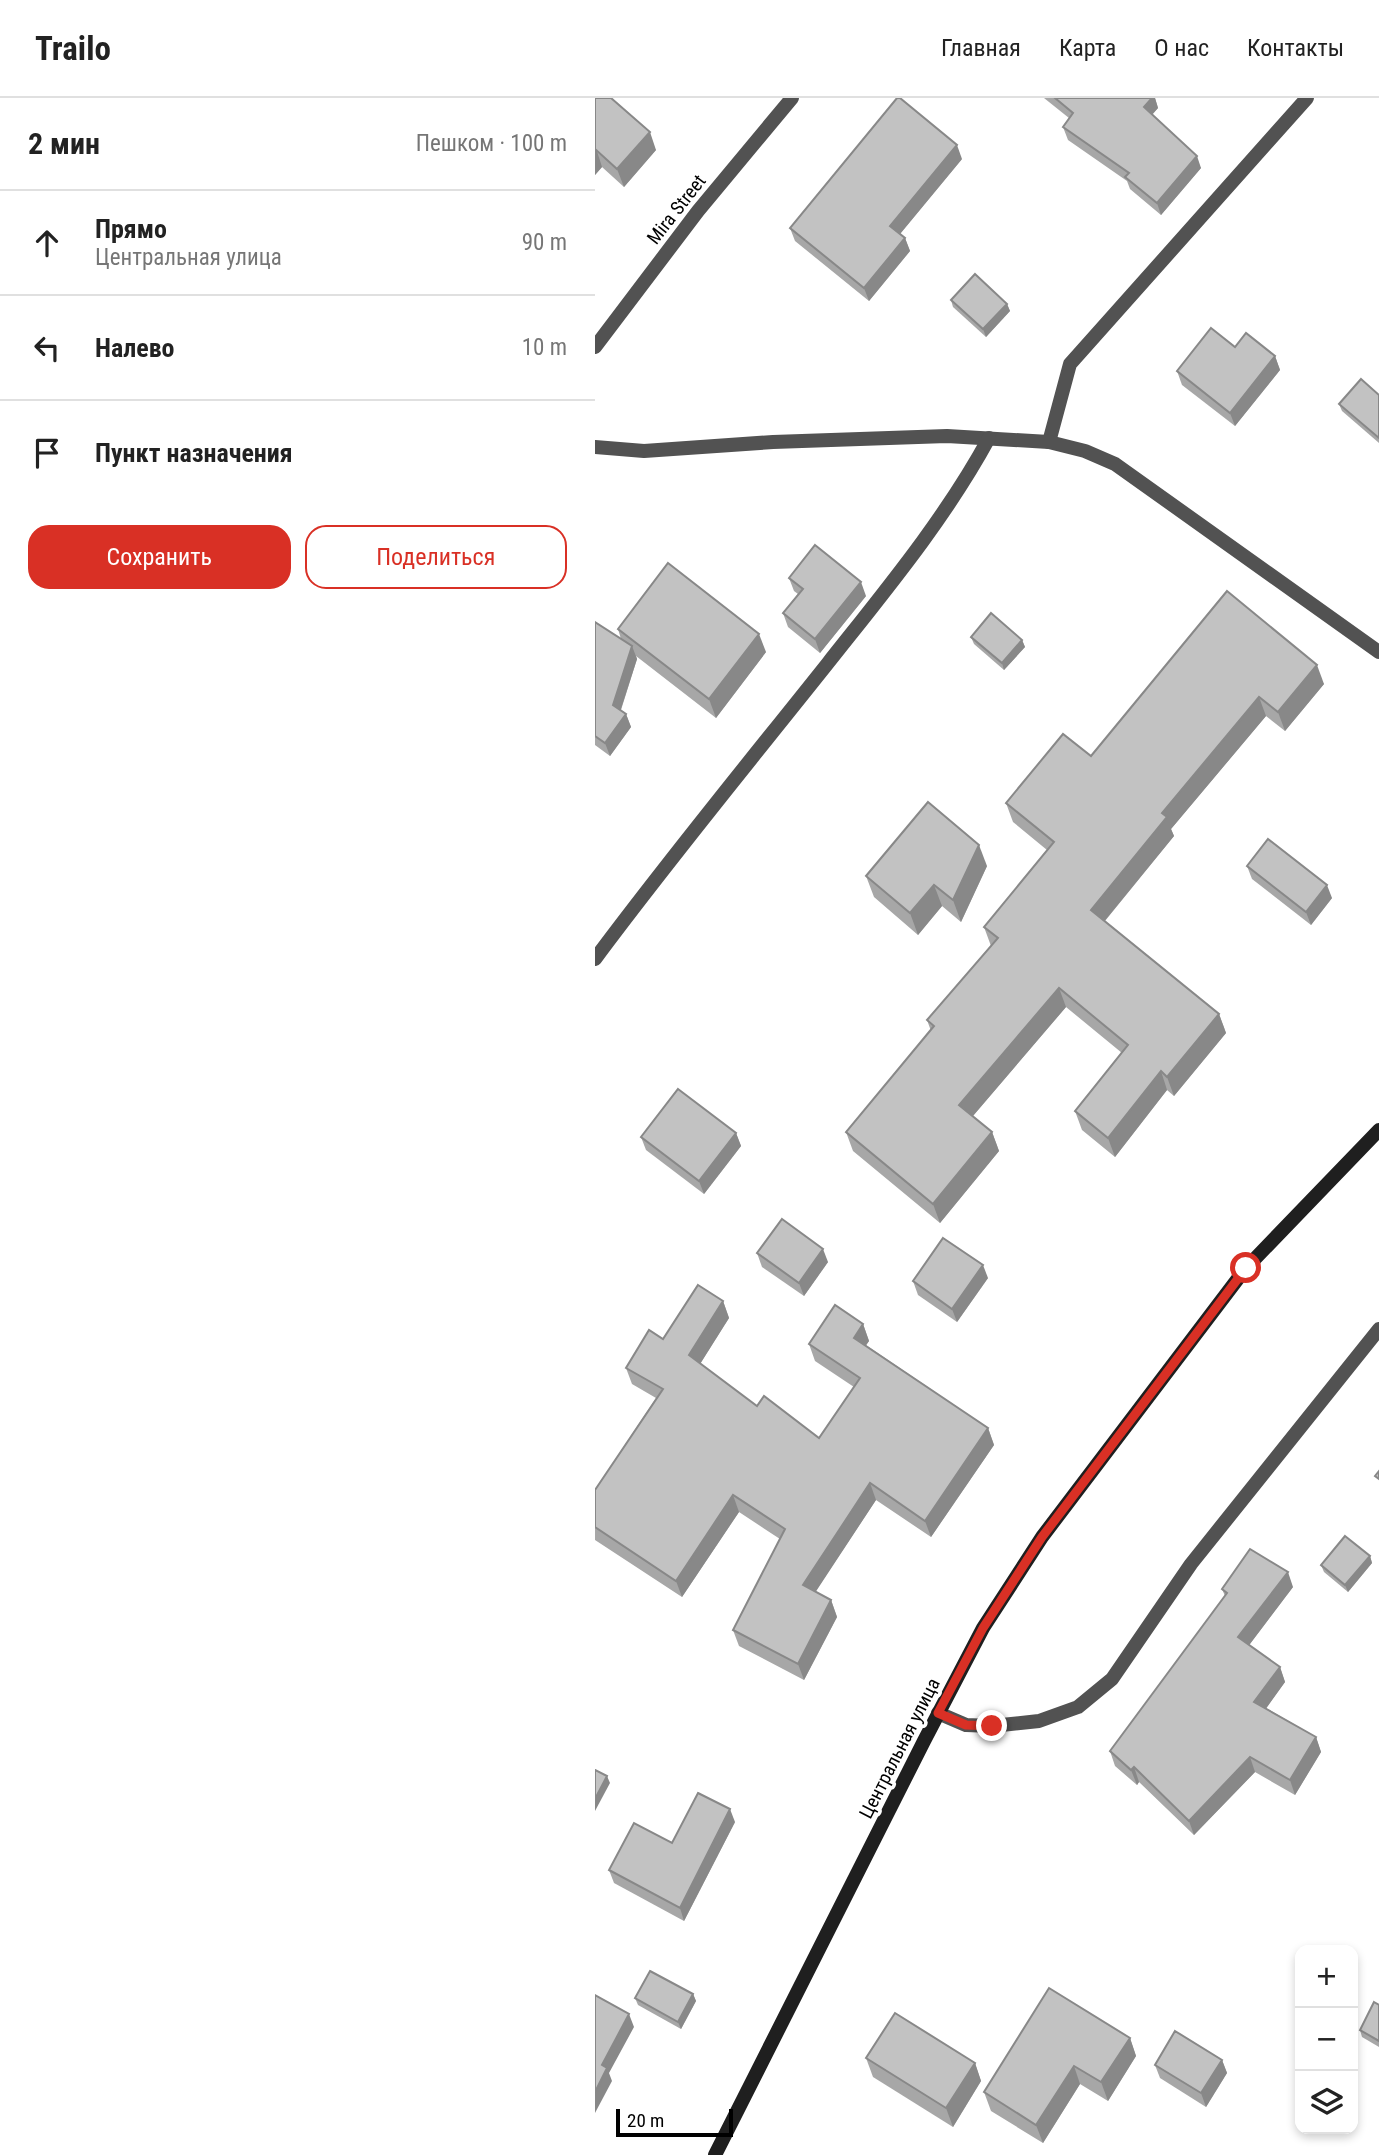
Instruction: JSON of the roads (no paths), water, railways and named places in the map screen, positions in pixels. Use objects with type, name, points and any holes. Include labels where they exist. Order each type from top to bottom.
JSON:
[{"type":"street","name":"Mira Street","points":[[595,347],[698,211],[792,98]]},
{"type":"street","points":[[1049,442],[1070,364],[1307,98]]},
{"type":"street","points":[[595,447],[645,451],[786,441],[947,436],[1049,442],[1085,451],[1115,464],[1379,652]]},
{"type":"street","points":[[595,959],[876,603],[966,481],[989,438]]},
{"type":"street","name":"Центральная улица","points":[[715,2155],[983,1628],[1042,1537],[1246,1268],[1379,1130]]},
{"type":"street","points":[[938,1713],[966,1725],[992,1726],[1039,1721],[1078,1707],[1112,1679],[1191,1564],[1379,1329]]}]
